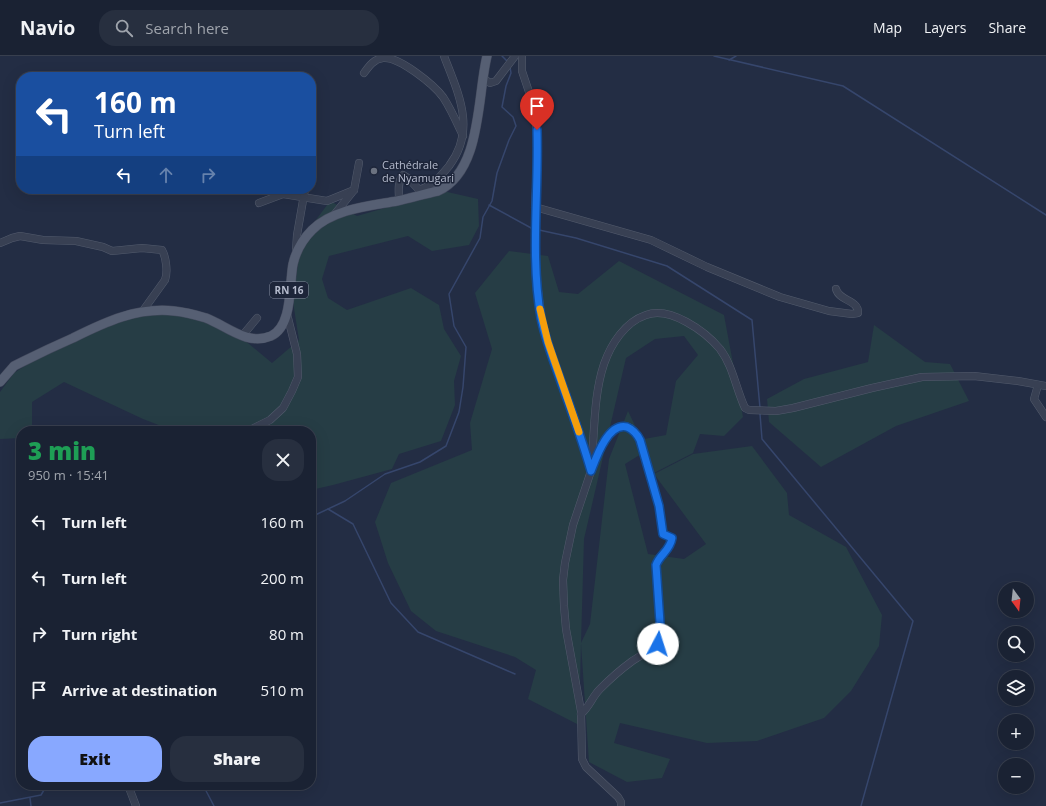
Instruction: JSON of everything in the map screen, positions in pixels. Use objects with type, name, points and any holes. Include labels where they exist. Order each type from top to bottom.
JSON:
[{"type":"main road","name":"RN 16","points":[[0,382],[14,366],[24,361],[103,323],[142,312],[173,310],[207,319],[242,336],[254,339],[272,336],[284,323],[287,314],[290,277],[296,253],[302,242],[312,230],[323,221],[351,210],[399,200],[421,192],[438,191],[448,186],[458,174],[465,164],[470,151],[477,122],[487,56]]},
{"type":"street","points":[[399,200],[399,182],[401,177],[403,176],[408,178],[421,192],[439,179],[454,159],[463,136],[464,119],[462,108],[444,56]]},
{"type":"street","points":[[483,78],[490,83],[496,81],[515,56]]},
{"type":"street","points":[[522,56],[522,71],[535,116],[537,130],[538,149],[535,208],[536,272],[540,306],[544,330],[591,471]]},
{"type":"street","points":[[364,72],[375,61],[382,58],[388,58],[401,63],[438,91],[446,102],[463,136]]},
{"type":"street","points":[[333,216],[354,190],[359,162]]},
{"type":"street","points":[[308,194],[326,201],[354,190]]},
{"type":"street","points":[[259,203],[283,194]]},
{"type":"street","points":[[296,253],[297,235],[305,194]]},
{"type":"street","points":[[535,208],[651,240],[707,267],[780,297],[829,311],[852,314],[858,313],[858,308],[840,296],[836,289]]},
{"type":"street","points":[[0,244],[20,236],[43,240],[76,241],[104,247],[112,251],[159,248],[163,252],[166,275],[142,312]]},
{"type":"street","points":[[258,426],[270,420],[282,408],[298,377],[297,354],[287,314]]},
{"type":"street","points":[[591,471],[596,403],[604,364],[619,335],[630,325],[647,314],[664,314],[684,320],[707,337],[720,350],[734,376],[743,404],[745,408],[749,410],[776,411],[788,409],[922,377],[974,376],[1046,386]]},
{"type":"street","points":[[242,336],[256,318]]},
{"type":"street","points":[[1038,385],[1034,399],[1046,418]]},
{"type":"street","points":[[581,714],[588,708],[599,690],[631,662],[653,649],[658,644],[661,637],[656,565],[658,560],[671,545],[672,538],[663,534],[659,506],[640,440],[634,431],[623,427],[617,428],[607,436],[598,451],[574,525],[565,563],[563,580],[566,629],[581,714],[582,759],[584,764],[618,797],[621,802],[621,806]]},
{"type":"street","points":[[130,790],[136,806]]},
{"type":"shaded area","points":[[443,191],[478,199],[479,226],[469,245],[432,251],[408,236],[329,256],[322,279],[328,298],[347,310],[411,288],[439,305],[444,329],[461,356],[454,381],[455,405],[441,441],[399,454],[392,469],[316,489],[316,426],[161,426],[64,382],[32,402],[32,426],[16,426],[16,438],[0,439],[0,392],[14,373],[65,339],[130,312],[183,308],[225,324],[272,363],[299,340],[293,302],[301,240],[330,201],[357,216]]},
{"type":"shaded area","points":[[509,251],[548,256],[559,292],[578,294],[619,261],[724,315],[743,417],[724,436],[700,434],[693,453],[654,473],[644,439],[666,435],[676,381],[698,355],[684,336],[655,339],[626,358],[584,539],[581,643],[590,624],[609,459],[628,411],[646,451],[625,464],[648,554],[684,559],[706,544],[654,474],[693,454],[752,446],[787,493],[789,515],[846,547],[882,615],[879,646],[851,691],[824,718],[757,741],[707,743],[620,723],[614,743],[670,759],[662,778],[627,782],[589,762],[581,644],[579,725],[528,699],[536,670],[515,657],[436,631],[411,611],[388,563],[375,522],[391,483],[472,450],[470,423],[492,349],[475,293]]},
{"type":"shaded area","points":[[874,325],[925,362],[950,364],[969,401],[896,426],[821,467],[769,422],[767,399],[804,379],[868,362]]},
{"type":"waterway","points":[[502,56],[508,62]]},
{"type":"waterway","points":[[714,56],[843,86],[1046,215]]},
{"type":"waterway","points":[[729,60],[736,56]]},
{"type":"waterway","points":[[316,515],[345,501],[385,474],[420,462],[446,446],[459,412],[463,387],[466,347],[454,326],[449,294],[480,238],[483,217],[492,201],[497,173],[509,140],[516,126],[513,117],[502,107],[506,86],[511,73],[510,67]]},
{"type":"waterway","points":[[489,205],[533,229]]},
{"type":"waterway","points":[[539,230],[576,238],[667,266],[752,320],[760,408]]},
{"type":"waterway","points":[[760,414],[762,439],[913,621],[861,806]]},
{"type":"waterway","points":[[328,509],[353,524],[391,603],[418,632],[515,674]]},
{"type":"waterway","points":[[0,803],[41,795],[44,790]]},
{"type":"waterway","points":[[206,790],[214,806]]},
{"type":"waterway","points":[[30,798],[31,806]]},
{"type":"slow traffic","points":[[540,309],[544,330],[579,432]]},
{"type":"place","name":"Cathédrale de Nyamugari","points":[[374,171]]},
{"type":"route","points":[[537,130],[538,149],[535,208],[536,272],[544,330],[591,471],[598,451],[607,436],[617,428],[623,427],[632,430],[637,434],[640,440],[659,506],[663,534],[672,538],[671,545],[658,560],[656,565],[661,637],[658,644]]}]
